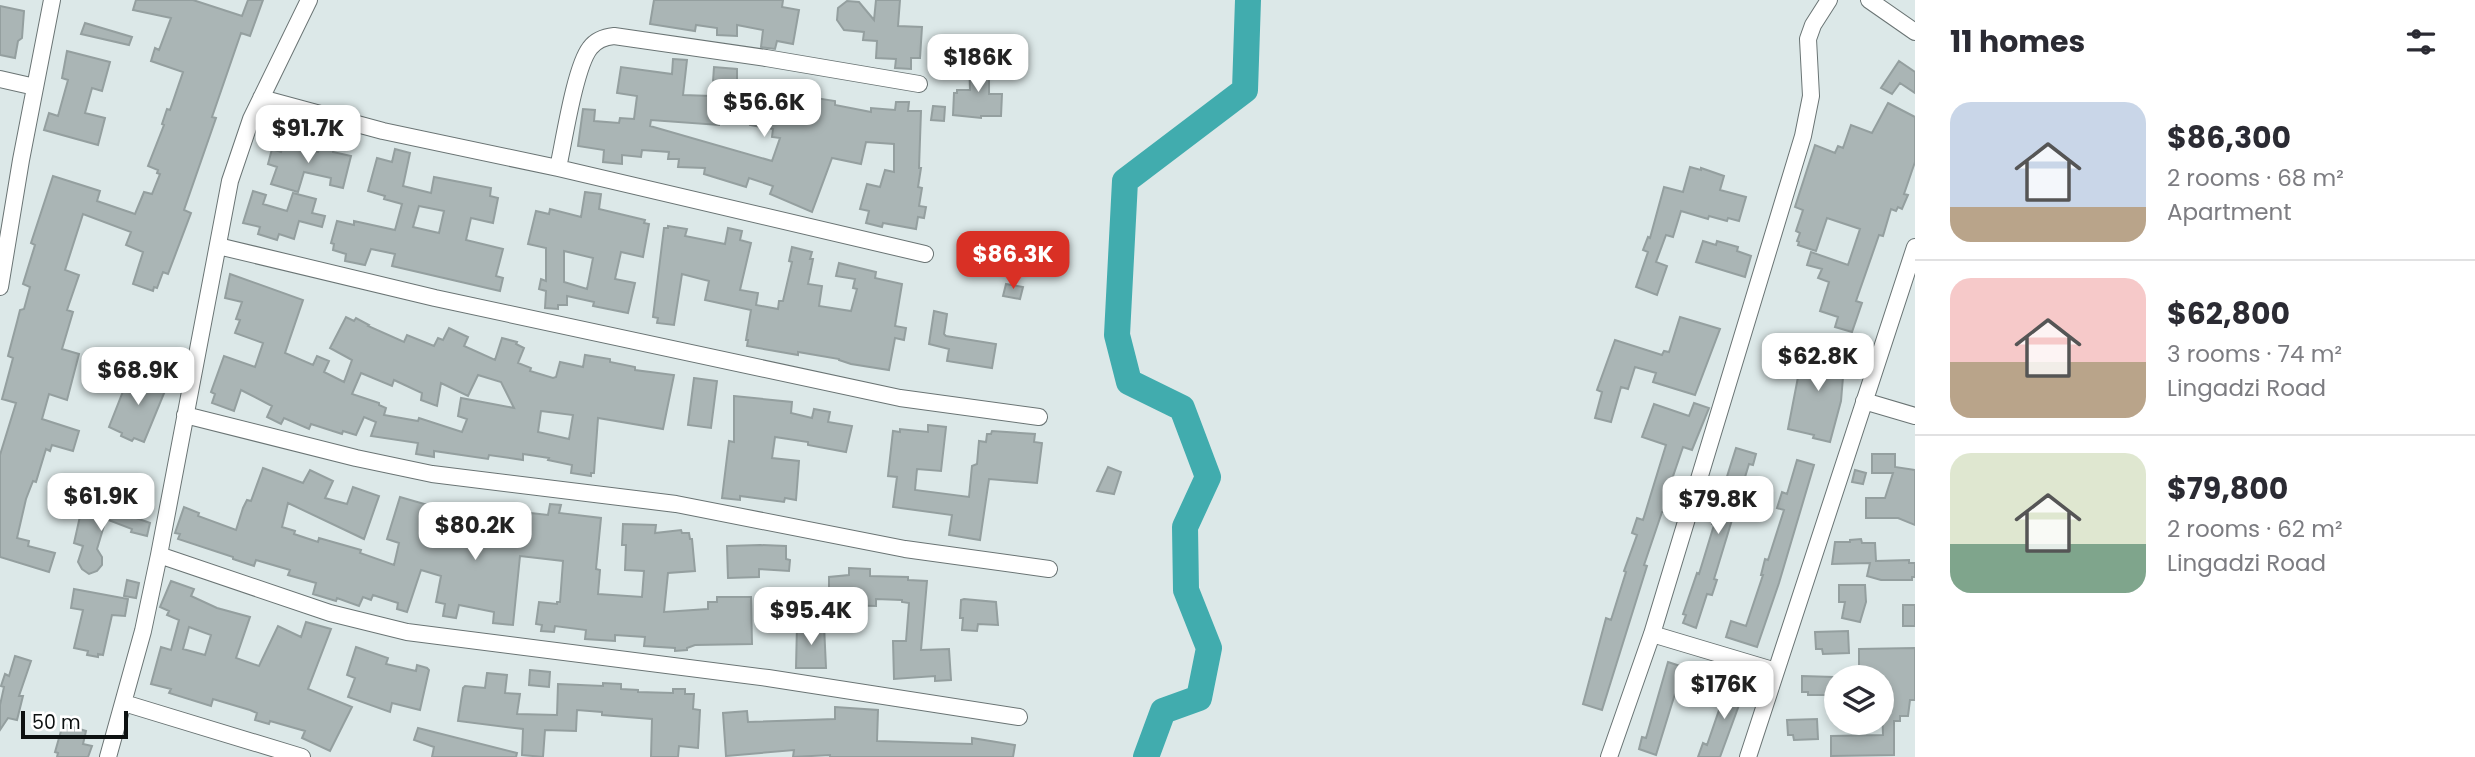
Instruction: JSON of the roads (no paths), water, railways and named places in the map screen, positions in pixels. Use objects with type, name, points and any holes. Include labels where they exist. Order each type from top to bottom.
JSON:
[{"type":"street","points":[[0,287],[4,248],[52,0]]},
{"type":"street","points":[[108,757],[143,631],[236,160],[261,99],[309,0]]},
{"type":"street","points":[[1609,757],[1652,634],[1803,136],[1811,96],[1808,39],[1813,25],[1829,0]]},
{"type":"street","points":[[1869,0],[1915,32]]},
{"type":"street","points":[[558,167],[582,64],[591,46],[605,37],[614,36],[766,58],[919,84]]},
{"type":"street","points":[[0,79],[35,87]]},
{"type":"street","points":[[261,99],[383,131],[558,167],[925,254]]},
{"type":"street","points":[[218,247],[462,304],[900,398],[1039,417]]},
{"type":"street","points":[[1748,757],[1915,247]]},
{"type":"street","points":[[1864,401],[1915,416]]},
{"type":"street","points":[[185,415],[432,474],[665,502],[905,549],[1049,569]]},
{"type":"street","points":[[159,555],[330,613],[407,632],[754,676],[1019,717]]},
{"type":"street","points":[[1652,634],[1776,671]]},
{"type":"street","points":[[124,703],[302,757]]},
{"type":"waterway","points":[[1146,757],[1163,711],[1199,698],[1209,648],[1186,590],[1185,527],[1208,477],[1182,408],[1129,382],[1117,335],[1125,181],[1245,90],[1248,0]]}]
